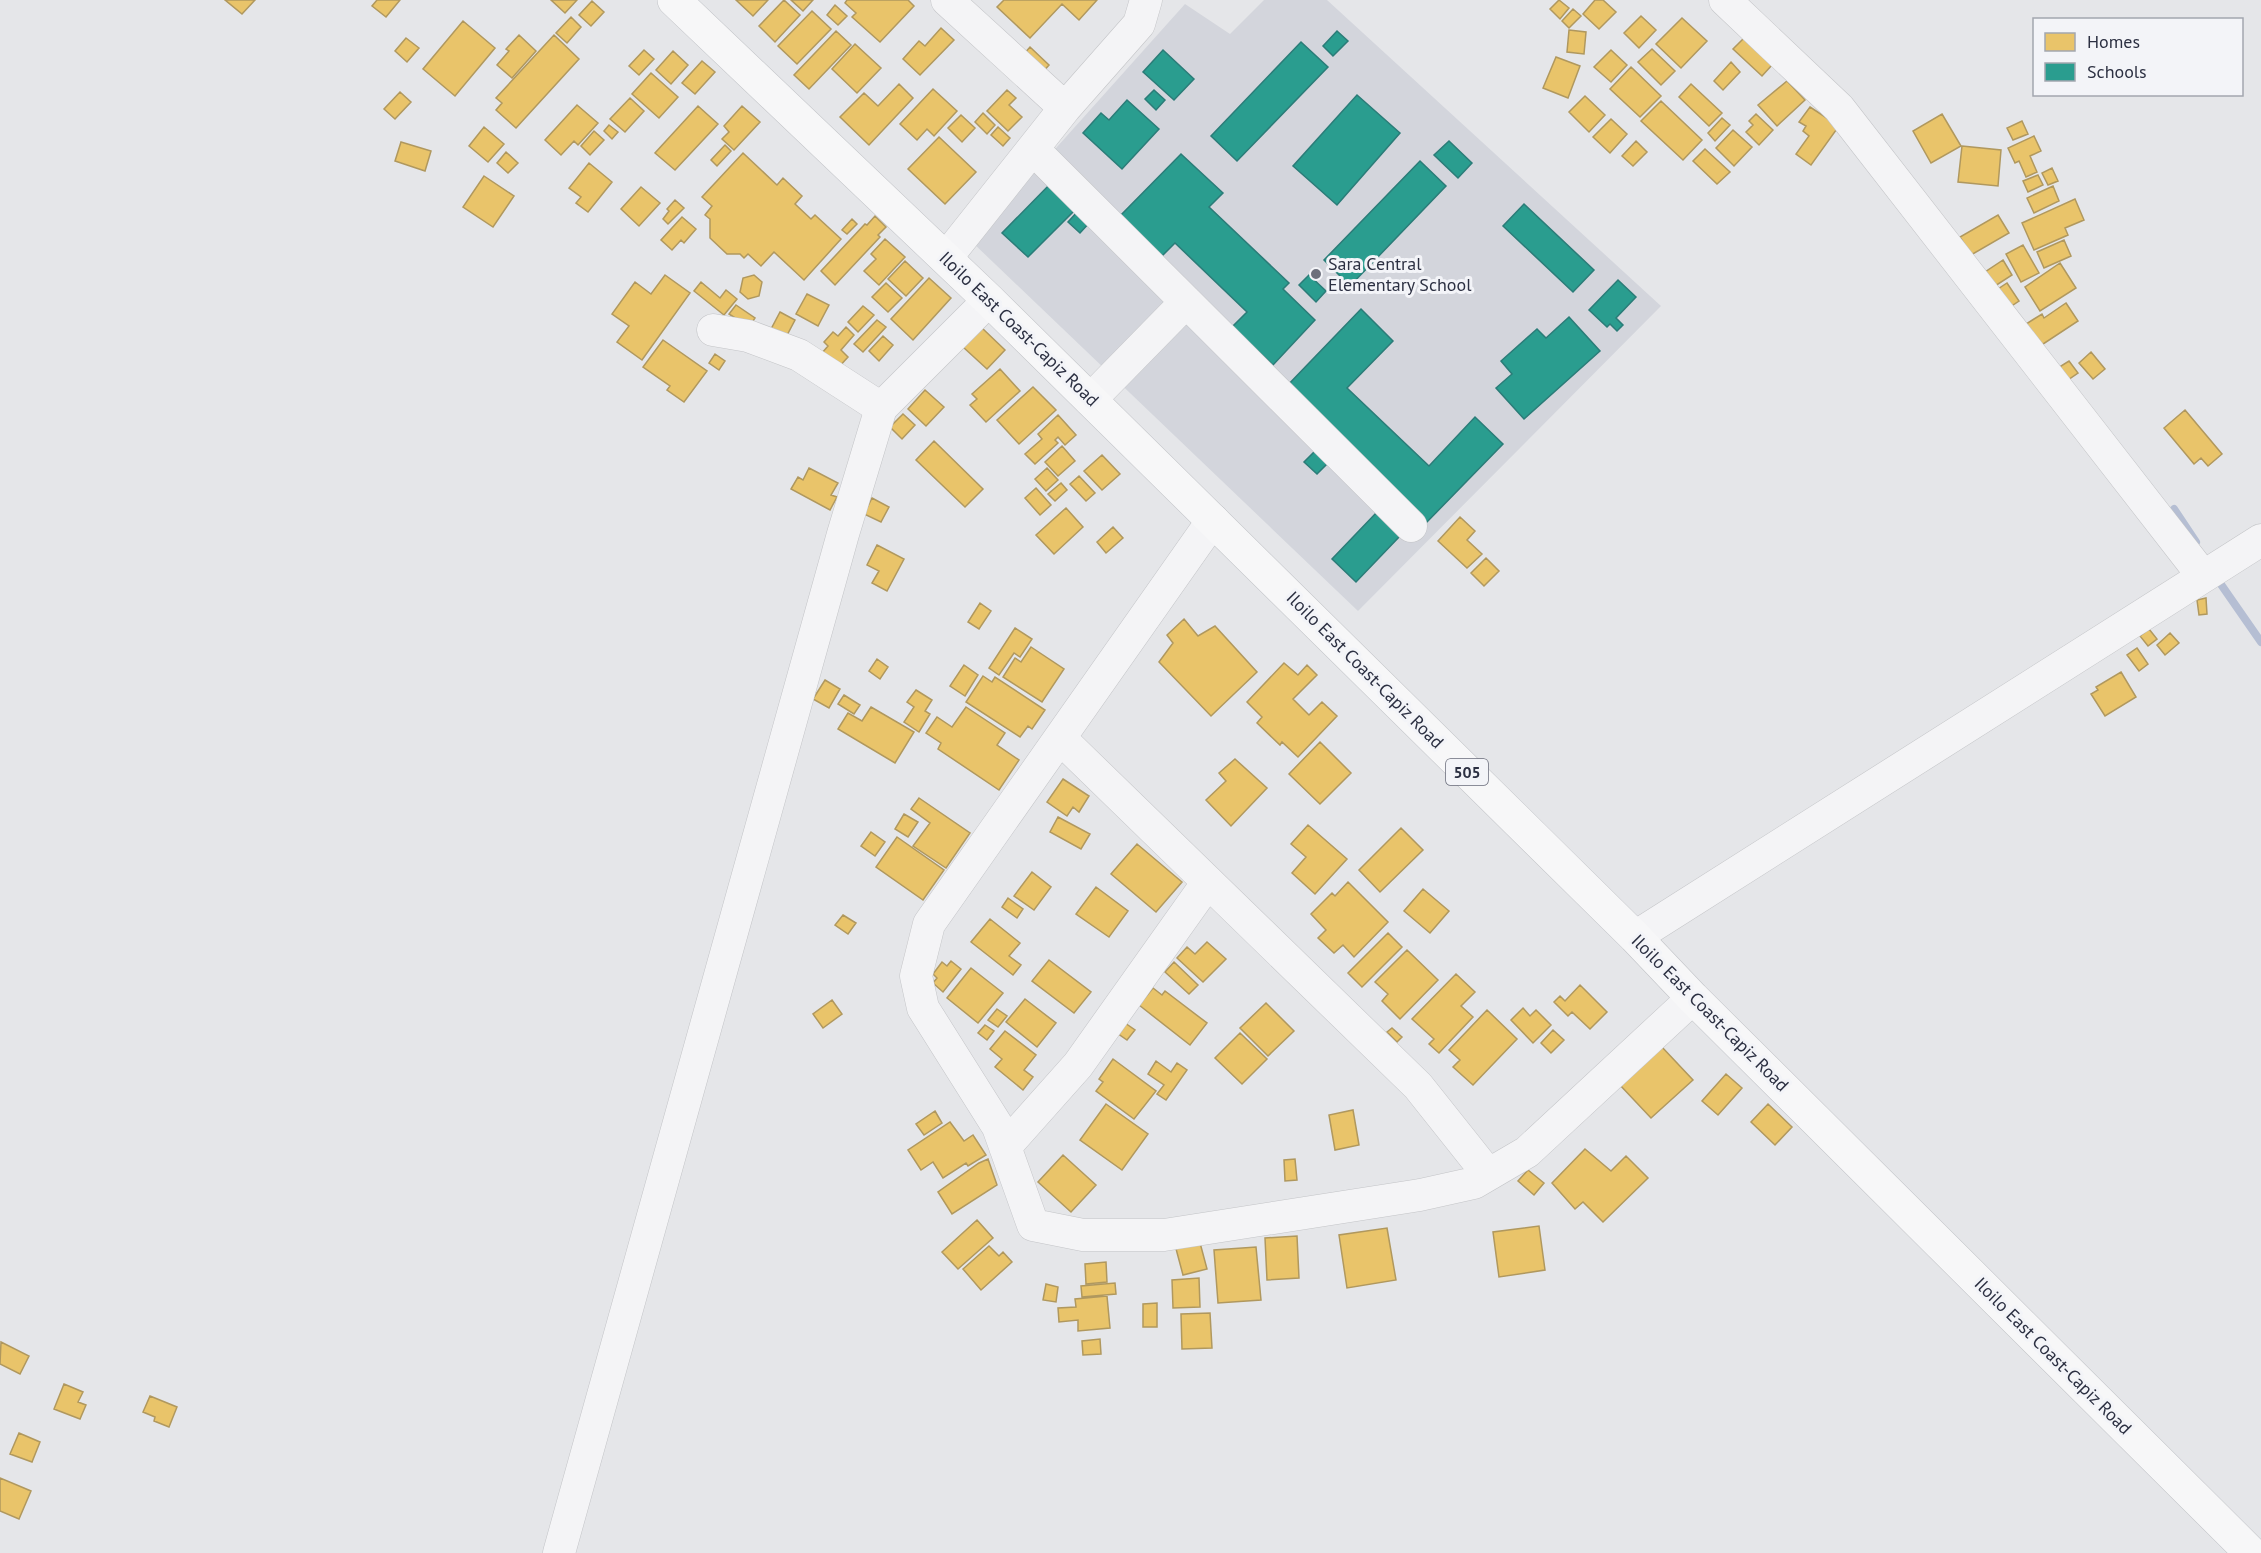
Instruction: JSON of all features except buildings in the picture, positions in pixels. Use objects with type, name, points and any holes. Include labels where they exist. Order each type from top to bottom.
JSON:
[{"type":"main road","name":"Iloilo East Coast-Capiz Road","points":[[674,0],[946,258],[1213,520],[1635,937],[1693,998],[2251,1553]]},
{"type":"street","points":[[947,0],[1065,108]]},
{"type":"street","points":[[946,258],[1065,108],[1139,24],[1146,0]]},
{"type":"street","points":[[1725,0],[1839,108],[2203,576]]},
{"type":"street","points":[[1033,149],[1411,526]]},
{"type":"street","points":[[560,1553],[837,557],[881,408],[989,300]]},
{"type":"street","points":[[1090,400],[1186,302]]},
{"type":"street","points":[[713,330],[748,336],[799,355],[881,408]]},
{"type":"street","points":[[1213,520],[929,924],[916,976],[923,1008],[998,1127],[1034,1225],[1083,1235],[1176,1233],[1420,1196],[1474,1183],[1527,1152],[1693,998]]},
{"type":"street","points":[[1635,937],[2261,540]]},
{"type":"street","points":[[1060,738],[1418,1086],[1488,1174]]},
{"type":"street","points":[[1005,1146],[1078,1065],[1208,882]]},
{"type":"shaded area","name":"Sara Central Elementary School","points":[[1264,0],[1327,0],[1661,306],[1358,611],[972,242],[1185,4],[1230,34]]},
{"type":"waterway","points":[[2174,509],[2196,542]]},
{"type":"waterway","points":[[2220,583],[2261,642]]},
{"type":"place","name":"Sara Central Elementary School","points":[[1316,274]]}]
